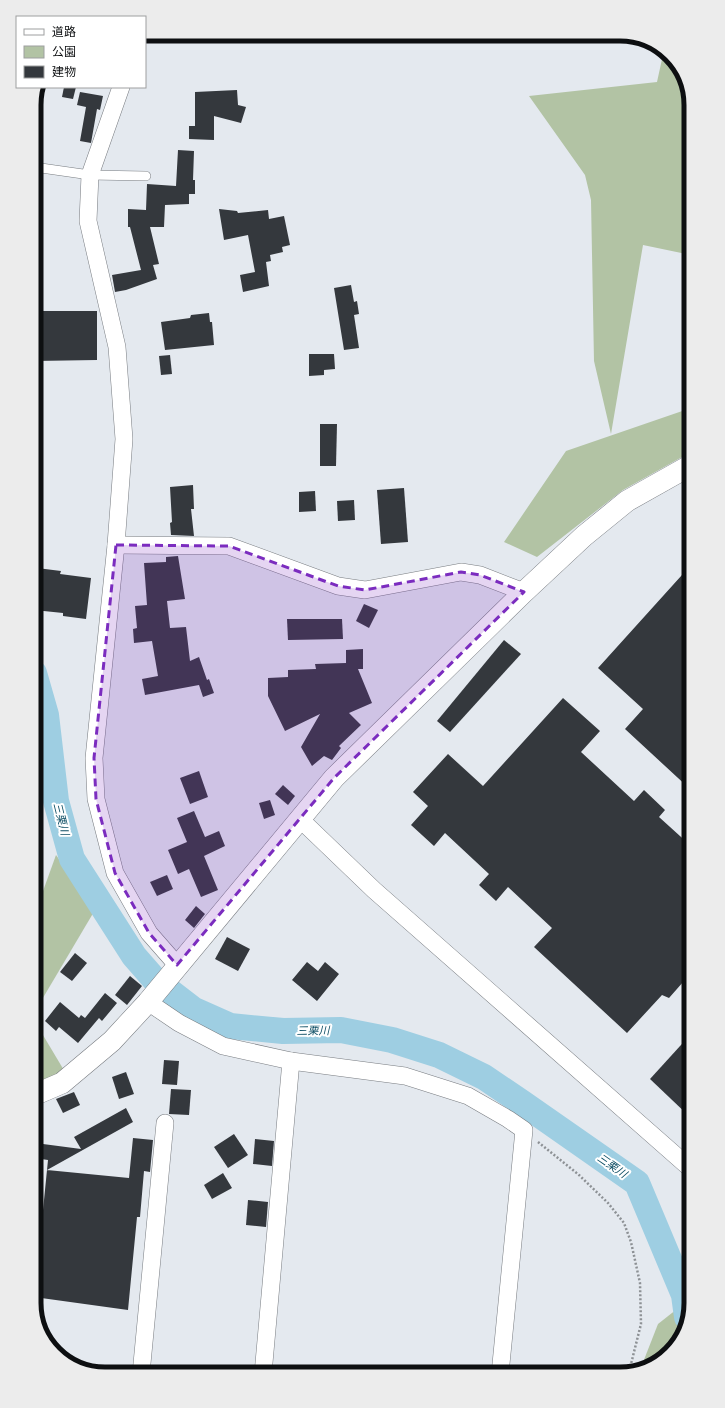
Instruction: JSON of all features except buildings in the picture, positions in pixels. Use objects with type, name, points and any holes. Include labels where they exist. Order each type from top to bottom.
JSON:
[{"type":"street","points":[[121,88],[90,175],[88,221],[117,347],[124,439],[116,544],[94,758],[96,799],[115,874],[149,933],[177,965]]},
{"type":"street","points":[[41,1092],[62,1083],[112,1042],[148,1002],[177,965],[334,778],[524,592],[584,536],[627,501],[684,470]]},
{"type":"street","points":[[116,544],[229,546],[338,586],[365,590],[461,572],[480,575],[524,592]]},
{"type":"street","points":[[300,819],[374,890],[684,1163]]},
{"type":"street","points":[[148,1002],[179,1023],[223,1046],[291,1061],[406,1076],[468,1096],[524,1130],[501,1367]]},
{"type":"street","points":[[263,1367],[291,1061]]},
{"type":"street","points":[[142,1367],[165,1123]]},
{"type":"lane","points":[[41,168],[90,175],[146,176]]},
{"type":"path","points":[[524,1130],[579,1175],[608,1203],[624,1223],[631,1242],[640,1283],[641,1324],[630,1366]]},
{"type":"highlighted area","points":[[116,545],[229,546],[338,586],[365,590],[461,572],[480,575],[524,592],[334,778],[177,965],[149,933],[115,873],[96,799],[94,758]]},
{"type":"green space","points":[[662,57],[671,66],[679,81],[683,93],[684,254],[643,245],[611,434],[594,361],[591,200],[585,175],[529,96],[657,82]]},
{"type":"green space","points":[[684,410],[684,456],[623,490],[537,557],[504,542],[566,451]]},
{"type":"green space","points":[[41,709],[55,813],[41,800]]},
{"type":"green space","points":[[56,855],[95,910],[41,1001],[41,897]]},
{"type":"green space","points":[[41,1032],[65,1072],[41,1082]]},
{"type":"green space","points":[[684,1304],[682,1319],[673,1338],[662,1351],[643,1362],[658,1324]]},
{"type":"waterway","name":"三栗川","points":[[41,698],[46,715],[56,801],[72,859],[134,956],[155,980],[194,1010],[230,1026],[283,1031],[341,1030],[392,1040],[439,1055],[484,1077],[637,1183],[684,1295]]}]
